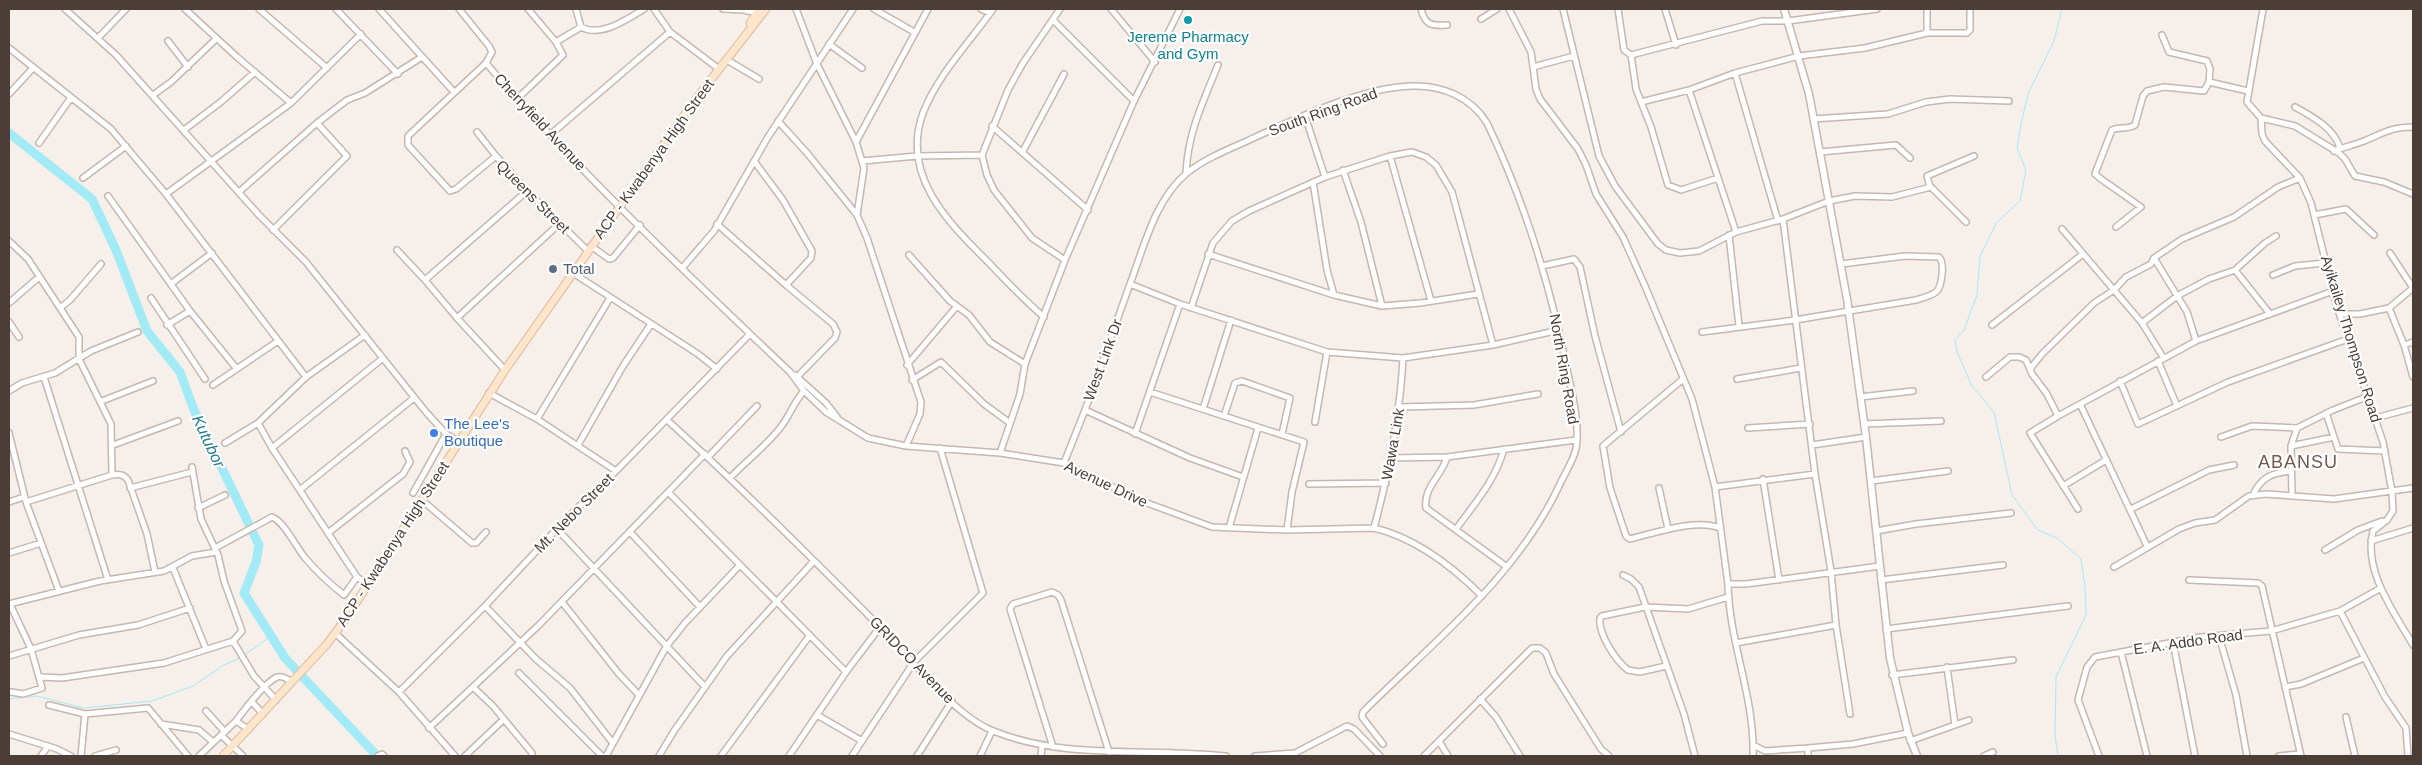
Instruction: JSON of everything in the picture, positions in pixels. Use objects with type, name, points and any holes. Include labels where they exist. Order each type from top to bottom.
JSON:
[{"type":"main road","points":[[719,69],[728,60],[766,9]]},
{"type":"main road","points":[[719,69],[758,11]]},
{"type":"main road","name":"ACP - Kwabenya High Street","points":[[223,756],[335,633],[369,586],[489,393],[681,118],[719,69]]},
{"type":"street","points":[[65,9],[98,38],[153,95],[273,230],[306,262],[414,398],[446,434],[459,442]]},
{"type":"street","points":[[98,38],[126,9]]},
{"type":"street","points":[[185,9],[216,39],[291,103]]},
{"type":"street","points":[[259,9],[327,68]]},
{"type":"street","points":[[336,9],[398,74]]},
{"type":"street","points":[[379,9],[454,92]]},
{"type":"street","name":"Cherryfield Avenue","points":[[459,9],[489,46],[492,52],[486,63],[517,99],[621,206],[790,372]]},
{"type":"street","points":[[517,99],[561,58],[562,50],[528,9]]},
{"type":"street","points":[[576,9],[581,27]]},
{"type":"street","points":[[581,27],[588,30],[599,30],[614,25],[644,9]]},
{"type":"street","points":[[654,9],[670,32],[719,69]]},
{"type":"street","points":[[723,9],[758,11]]},
{"type":"street","points":[[796,9],[817,64],[856,142],[862,161],[864,168],[857,215]]},
{"type":"street","points":[[683,267],[709,237],[778,122],[853,9]]},
{"type":"street","points":[[874,9],[914,32]]},
{"type":"street","points":[[856,142],[928,9]]},
{"type":"street","points":[[981,9],[992,11],[942,79],[923,112],[917,132],[917,156],[926,187],[942,213],[1022,298],[1044,317]]},
{"type":"street","points":[[1060,9],[1023,62],[1008,90],[982,155],[994,190],[1032,238],[1065,260]]},
{"type":"street","points":[[1112,9],[1155,62]]},
{"type":"street","points":[[1000,453],[1020,394],[1025,364],[1065,260],[1134,101],[1180,9]]},
{"type":"street","points":[[1421,9],[1424,20],[1429,24],[1447,25]]},
{"type":"street","points":[[1481,18],[1497,9]]},
{"type":"street","points":[[1509,9],[1531,52],[1540,99],[1578,149],[1596,194],[1633,257],[1692,399],[1715,487],[1728,584],[1728,597],[1750,710],[1753,756]]},
{"type":"street","points":[[1563,9],[1590,112],[1599,156],[1615,186],[1658,244],[1666,250],[1693,252],[1736,232],[1780,220],[1829,201],[1855,196],[1892,197],[1930,187]]},
{"type":"street","points":[[1618,9],[1624,50],[1631,55],[1636,89],[1651,127],[1668,185],[1681,190],[1718,178]]},
{"type":"street","points":[[1665,9],[1676,45]]},
{"type":"street","points":[[1784,9],[1809,94],[1841,264],[1866,437],[1892,674],[1910,741],[1917,756]]},
{"type":"street","points":[[1631,55],[1676,45],[1762,21],[1788,21],[1836,11],[1877,9]]},
{"type":"street","points":[[1926,9],[1927,33]]},
{"type":"street","points":[[1641,102],[1689,90],[1736,73],[1799,56],[1865,48],[1927,33],[1969,32],[1970,9]]},
{"type":"street","points":[[2209,82],[2248,92],[2263,9]]},
{"type":"street","points":[[1052,20],[1134,101]]},
{"type":"street","points":[[556,42],[581,27]]},
{"type":"street","points":[[551,134],[670,32]]},
{"type":"street","points":[[166,194],[291,103],[360,34]]},
{"type":"street","points":[[2116,227],[2141,207],[2095,174],[2112,130],[2116,128],[2132,128],[2135,125],[2143,96],[2152,88],[2164,87],[2204,91],[2209,82],[2210,69],[2207,60],[2169,52],[2162,35]]},
{"type":"street","points":[[153,95],[188,67],[216,39]]},
{"type":"street","points":[[168,41],[188,67]]},
{"type":"street","points":[[829,44],[862,68]]},
{"type":"street","points":[[9,48],[70,99],[111,129],[166,194],[306,377]]},
{"type":"street","points":[[1533,67],[1574,56]]},
{"type":"street","points":[[239,192],[317,123],[347,100],[398,74],[422,57]]},
{"type":"street","points":[[728,60],[759,79]]},
{"type":"street","name":"Queens Street","points":[[486,63],[408,136],[408,145],[450,191],[456,189],[496,156],[559,224],[590,248],[609,258],[613,258],[640,225]]},
{"type":"street","points":[[1186,173],[1187,154],[1194,124],[1218,65]]},
{"type":"street","points":[[9,94],[33,68]]},
{"type":"street","points":[[184,130],[222,101],[255,72]]},
{"type":"street","points":[[1736,73],[1780,220],[1810,424],[1814,474],[1831,571],[1836,626],[1850,714]]},
{"type":"street","points":[[1023,150],[1064,74]]},
{"type":"street","name":"South Ring Road","points":[[1130,284],[1153,223],[1167,195],[1186,173],[1212,157],[1305,116],[1382,90],[1412,86],[1447,91],[1463,98],[1481,113],[1487,122],[1516,191],[1531,234]]},
{"type":"street","points":[[1689,90],[1736,232]]},
{"type":"street","name":"Ayikailey Thompson Road","points":[[2248,92],[2247,102],[2261,118],[2262,134],[2266,141],[2300,178],[2314,215],[2333,291],[2369,396],[2385,451],[2393,510],[2387,520],[2373,531],[2371,540]]},
{"type":"street","points":[[39,143],[70,99]]},
{"type":"street","points":[[1813,118],[1888,114],[1926,102],[1950,99],[2009,101]]},
{"type":"street","points":[[2295,107],[2316,119],[2335,135],[2340,148]]},
{"type":"street","points":[[1305,116],[1325,177]]},
{"type":"street","points":[[2261,118],[2295,126],[2345,160],[2355,176],[2384,182],[2413,194]]},
{"type":"street","points":[[778,122],[807,153],[857,215],[867,238],[897,325],[921,409],[906,446]]},
{"type":"street","points":[[273,230],[347,156],[317,123]]},
{"type":"street","points":[[992,126],[1023,150],[1088,210]]},
{"type":"street","points":[[2334,151],[2364,141],[2384,131],[2398,127],[2413,127]]},
{"type":"street","points":[[477,132],[496,156]]},
{"type":"street","points":[[1820,152],[1896,145],[1910,158]]},
{"type":"street","points":[[83,178],[126,146]]},
{"type":"street","points":[[1191,308],[1208,254],[1216,239],[1232,221],[1249,211],[1343,170],[1390,156],[1412,152],[1426,157],[1436,166],[1452,192],[1493,345]]},
{"type":"street","points":[[862,161],[917,156],[982,155]]},
{"type":"street","points":[[1390,156],[1431,301]]},
{"type":"street","points":[[1966,222],[1930,187],[1927,176],[1974,156]]},
{"type":"street","points":[[754,162],[783,200],[812,251],[812,258],[786,286]]},
{"type":"street","points":[[1343,170],[1361,222],[1382,306]]},
{"type":"street","points":[[2030,369],[2042,354],[2075,321],[2094,303],[2114,290],[2126,277],[2150,264],[2154,258],[2182,239],[2234,217],[2278,188],[2300,178]]},
{"type":"street","points":[[1313,182],[1327,270],[1334,295]]},
{"type":"street","points":[[424,280],[527,191]]},
{"type":"street","points":[[108,196],[172,283],[190,311],[236,368]]},
{"type":"street","points":[[2314,215],[2346,209],[2374,235]]},
{"type":"street","points":[[457,318],[559,224]]},
{"type":"street","points":[[717,224],[786,286],[833,324],[837,332],[835,338],[798,376]]},
{"type":"street","points":[[2062,229],[2142,322],[2160,359],[2177,406]]},
{"type":"street","name":"North Ring Road","points":[[1383,744],[1362,717],[1363,712],[1482,596],[1507,568],[1532,535],[1552,501],[1574,454],[1576,440],[1574,404],[1559,330],[1542,266],[1531,234]]},
{"type":"street","points":[[1729,235],[1739,326]]},
{"type":"street","points":[[2142,322],[2177,296],[2209,278],[2236,270],[2264,243],[2276,236]]},
{"type":"street","points":[[9,241],[28,259],[79,337],[79,359],[102,401],[111,424],[113,445],[111,457],[112,475]]},
{"type":"street","points":[[397,250],[505,370]]},
{"type":"street","points":[[172,283],[212,253]]},
{"type":"street","points":[[2340,314],[2360,314],[2389,308],[2413,288],[2390,253]]},
{"type":"street","points":[[1208,254],[1334,295],[1382,306],[1478,294]]},
{"type":"street","points":[[1992,326],[2083,254]]},
{"type":"street","points":[[909,255],[957,306],[969,315],[995,346],[1025,364]]},
{"type":"street","points":[[1702,332],[1795,320],[1916,300],[1934,294],[1940,286],[1942,260],[1940,256],[1910,256],[1841,264]]},
{"type":"street","points":[[1542,266],[1568,258],[1574,259],[1580,267],[1594,336],[1621,432]]},
{"type":"street","points":[[2154,258],[2187,312],[2196,341]]},
{"type":"street","points":[[2273,275],[2295,266],[2325,263]]},
{"type":"street","points":[[60,308],[70,300],[101,264]]},
{"type":"street","points":[[2236,270],[2270,314]]},
{"type":"street","points":[[573,273],[698,354],[717,369]]},
{"type":"street","points":[[9,302],[38,277]]},
{"type":"street","points":[[1130,284],[1191,308],[1328,352],[1404,358],[1493,345],[1559,330]]},
{"type":"street","name":"West Link Dr","points":[[1130,284],[1084,410],[1190,458],[1244,477]]},
{"type":"street","points":[[2078,509],[2030,433],[2160,359],[2196,341],[2333,291]]},
{"type":"street","points":[[151,298],[167,325],[205,379]]},
{"type":"street","points":[[537,419],[610,298]]},
{"type":"street","points":[[1135,434],[1180,304]]},
{"type":"street","points":[[908,365],[957,306]]},
{"type":"street","points":[[2389,308],[2404,345],[2413,377]]},
{"type":"street","points":[[167,325],[190,311]]},
{"type":"street","points":[[1202,409],[1231,320]]},
{"type":"street","points":[[9,322],[19,337]]},
{"type":"street","points":[[578,445],[622,366],[651,324]]},
{"type":"street","points":[[9,391],[22,382],[44,377],[91,351],[138,332]]},
{"type":"street","name":"Mt. Nebo Street","points":[[399,692],[750,334]]},
{"type":"street","points":[[225,443],[258,423],[306,377],[365,335]]},
{"type":"street","points":[[2120,382],[2137,423],[2228,382],[2348,339]]},
{"type":"street","points":[[213,385],[278,342]]},
{"type":"street","points":[[2404,345],[2413,342]]},
{"type":"street","points":[[1315,422],[1328,352]]},
{"type":"street","points":[[1986,377],[2010,357],[2019,357],[2026,360],[2058,416]]},
{"type":"street","points":[[272,448],[382,358]]},
{"type":"street","name":"Wawa Link","points":[[1374,528],[1386,483],[1401,407],[1404,358]]},
{"type":"street","points":[[912,380],[941,362],[984,404],[1010,423]]},
{"type":"street","points":[[1737,379],[1801,368]]},
{"type":"street","points":[[790,372],[798,376],[826,403],[838,419]]},
{"type":"street","points":[[790,372],[804,391],[838,419]]},
{"type":"street","points":[[44,377],[108,580]]},
{"type":"street","points":[[1683,379],[1603,447],[1610,488],[1626,536],[1630,539],[1703,524],[1720,528]]},
{"type":"street","points":[[102,401],[152,381]]},
{"type":"street","points":[[1224,416],[1235,383],[1242,381],[1290,398],[1282,434]]},
{"type":"street","points":[[730,478],[779,429],[794,402],[804,391]]},
{"type":"street","points":[[1860,397],[1913,391]]},
{"type":"street","points":[[1150,392],[1258,428],[1301,440],[1305,446],[1292,492],[1287,530]]},
{"type":"street","points":[[489,393],[537,419],[616,471]]},
{"type":"street","points":[[1401,407],[1474,405],[1538,394]]},
{"type":"street","points":[[2221,437],[2252,426],[2297,428],[2326,413],[2369,396]]},
{"type":"street","points":[[300,489],[414,398]]},
{"type":"street","points":[[2080,404],[2147,546]]},
{"type":"street","points":[[429,728],[522,642],[668,492],[757,406]]},
{"type":"street","points":[[2375,418],[2413,408]]},
{"type":"street","points":[[1064,463],[1084,410]]},
{"type":"street","points":[[2326,413],[2338,449],[2385,451]]},
{"type":"street","name":"Avenue Drive","points":[[838,419],[868,438],[906,446],[1000,453],[1064,463],[1138,500],[1212,526],[1287,530],[1374,528],[1401,537],[1427,552],[1464,579],[1482,596]]},
{"type":"street","name":"GRIDCO Avenue","points":[[667,420],[730,478],[970,718],[992,731],[1053,747],[1109,752],[1183,752],[1226,756]]},
{"type":"street","points":[[113,445],[178,421]]},
{"type":"street","points":[[1864,424],[1941,421]]},
{"type":"street","points":[[258,423],[272,448],[357,577],[369,586]]},
{"type":"street","points":[[1748,428],[1810,424]]},
{"type":"street","points":[[1229,528],[1258,428]]},
{"type":"street","points":[[2292,496],[2290,446],[2297,428]]},
{"type":"street","points":[[9,433],[25,500],[59,591]]},
{"type":"street","points":[[413,493],[446,434]]},
{"type":"street","points":[[1812,445],[1866,437]]},
{"type":"street","points":[[2290,446],[2334,438]]},
{"type":"street","points":[[1391,458],[1447,457],[1576,440]]},
{"type":"street","points":[[852,756],[914,662],[983,593],[982,583],[961,524],[940,448]]},
{"type":"street","points":[[1456,529],[1486,491],[1500,463],[1504,449]]},
{"type":"street","points":[[328,533],[403,474],[410,462],[406,451]]},
{"type":"street","points":[[1447,457],[1441,472],[1426,496],[1426,504],[1430,511],[1507,568]]},
{"type":"street","points":[[2063,486],[2106,460]]},
{"type":"street","points":[[2130,509],[2209,470],[2234,465]]},
{"type":"street","points":[[40,677],[62,678],[164,663],[233,641],[242,631],[216,550],[198,508],[192,469],[130,488]]},
{"type":"street","points":[[1871,481],[1948,471]]},
{"type":"street","points":[[2253,495],[2259,482],[2265,478],[2278,473],[2291,472]]},
{"type":"street","points":[[1715,487],[1763,479],[1814,474]]},
{"type":"street","points":[[9,502],[25,500],[112,475],[124,476],[147,534],[155,572]]},
{"type":"street","points":[[1763,479],[1779,580]]},
{"type":"street","points":[[1309,484],[1386,483]]},
{"type":"street","points":[[1660,488],[1668,530]]},
{"type":"street","points":[[2114,566],[2147,546],[2195,523],[2215,520],[2240,500],[2253,495],[2334,499],[2413,488]]},
{"type":"street","points":[[668,492],[846,672]]},
{"type":"street","points":[[198,508],[225,495]]},
{"type":"street","points":[[423,501],[472,543],[476,543],[486,532]]},
{"type":"street","points":[[1876,531],[1916,524],[2011,513]]},
{"type":"street","points":[[11,692],[23,694],[41,690],[40,677],[34,664],[31,649],[9,604],[108,580],[173,568],[192,556],[216,550],[272,516],[276,518],[305,558],[328,582],[344,595],[357,577]]},
{"type":"street","points":[[2325,550],[2361,529],[2387,520]]},
{"type":"street","points":[[2413,528],[2371,540],[2371,552],[2381,588],[2413,645]]},
{"type":"street","points":[[557,529],[595,567],[666,647],[705,687]]},
{"type":"street","points":[[630,532],[700,607]]},
{"type":"street","points":[[9,553],[41,543]]},
{"type":"street","points":[[659,756],[727,656],[814,561]]},
{"type":"street","points":[[606,756],[666,647],[700,607],[740,565]]},
{"type":"street","points":[[1881,580],[2004,565]]},
{"type":"street","points":[[1728,584],[1779,580],[1831,571],[1880,566]]},
{"type":"street","points":[[173,568],[206,649]]},
{"type":"street","points":[[1622,576],[1631,579],[1639,587],[1684,714],[1695,756]]},
{"type":"street","points":[[2189,580],[2260,584],[2301,755],[2279,756]]},
{"type":"street","name":"E. A. Addo Road","points":[[2099,756],[2078,700],[2087,667],[2095,657],[2173,642],[2271,631],[2340,611],[2381,588]]},
{"type":"street","points":[[1053,747],[1010,609],[1013,604],[1052,592],[1058,595],[1061,600],[1109,752]]},
{"type":"street","points":[[1666,666],[1640,672],[1628,670],[1611,648],[1600,626],[1602,616],[1645,607],[1688,609],[1728,597]]},
{"type":"street","points":[[562,602],[619,674],[639,695]]},
{"type":"street","points":[[485,606],[522,642],[536,659],[575,694],[612,742]]},
{"type":"street","points":[[1886,629],[2068,606]]},
{"type":"street","points":[[9,656],[79,635],[138,625],[190,608]]},
{"type":"street","points":[[2340,611],[2385,697],[2406,728],[2410,753]]},
{"type":"street","points":[[1736,642],[1836,626]]},
{"type":"street","points":[[789,756],[846,672],[880,627]]},
{"type":"street","points":[[335,633],[399,692],[455,756]]},
{"type":"street","points":[[721,756],[810,635]]},
{"type":"street","points":[[2219,636],[2236,695],[2247,756]]},
{"type":"street","points":[[233,641],[243,660],[264,688],[276,700]]},
{"type":"street","points":[[2173,642],[2195,756]]},
{"type":"street","points":[[1424,756],[1532,648],[1540,648],[1546,653],[1554,674],[1601,749],[1609,756]]},
{"type":"street","points":[[2121,652],[2147,756]]},
{"type":"street","points":[[2285,687],[2300,684],[2364,658]]},
{"type":"street","points":[[1892,674],[2013,660]]},
{"type":"street","points":[[1947,667],[1955,725]]},
{"type":"street","points":[[519,674],[602,756]]},
{"type":"street","points":[[199,756],[224,734],[264,688],[277,677],[294,680]]},
{"type":"street","points":[[474,688],[504,718],[532,753],[532,756]]},
{"type":"street","points":[[1480,699],[1496,717],[1520,756]]},
{"type":"street","points":[[917,756],[952,701]]},
{"type":"street","points":[[252,702],[263,714]]},
{"type":"street","points":[[49,704],[85,714],[145,707],[151,710],[188,756]]},
{"type":"street","points":[[206,710],[232,746],[243,756]]},
{"type":"street","points":[[82,756],[85,714]]},
{"type":"street","points":[[817,715],[862,741]]},
{"type":"street","points":[[2346,717],[2354,756]]},
{"type":"street","points":[[465,756],[504,718]]},
{"type":"street","points":[[1910,741],[1969,720]]},
{"type":"street","points":[[236,721],[248,729]]},
{"type":"street","points":[[162,724],[199,730],[213,742]]},
{"type":"street","points":[[1255,756],[1295,753],[1347,726],[1354,728],[1380,756]]},
{"type":"street","points":[[980,756],[992,731]]},
{"type":"street","points":[[1753,745],[1765,751],[1808,748],[1853,744],[1908,733]]},
{"type":"street","points":[[9,734],[48,746],[71,756]]},
{"type":"street","points":[[1439,741],[1448,756]]},
{"type":"street","points":[[1040,756],[1042,745]]},
{"type":"street","points":[[41,756],[48,746]]},
{"type":"street","points":[[1808,748],[1808,756]]},
{"type":"street","points":[[95,756],[116,750]]},
{"type":"street","points":[[1984,756],[1993,752]]},
{"type":"waterway","points":[[2058,756],[2055,736],[2056,677],[2086,615],[2081,559],[2057,538],[2038,530],[2012,495],[1994,412],[1972,386],[1957,352],[1955,340],[1964,330],[1977,295],[1980,257],[1996,223],[2020,201],[2026,170],[2017,148],[2021,124],[2028,94],[2054,41],[2062,9]]},
{"type":"waterway","name":"Kutubor","points":[[9,133],[92,199],[116,250],[147,331],[180,372],[194,410],[259,545],[256,562],[244,593],[285,658],[377,756]]},
{"type":"waterway","points":[[243,656],[271,636]]},
{"type":"waterway","points":[[9,699],[37,696],[84,708],[152,701],[193,686],[224,665],[240,658]]},
{"type":"place","name":"Jereme Pharmacy and Gym","points":[[1188,20]]},
{"type":"place","name":"Total","points":[[553,269]]},
{"type":"place","name":"The Lee's Boutique","points":[[434,433]]},
{"type":"district","name":"ABANSU","points":[[2298,462]]}]
